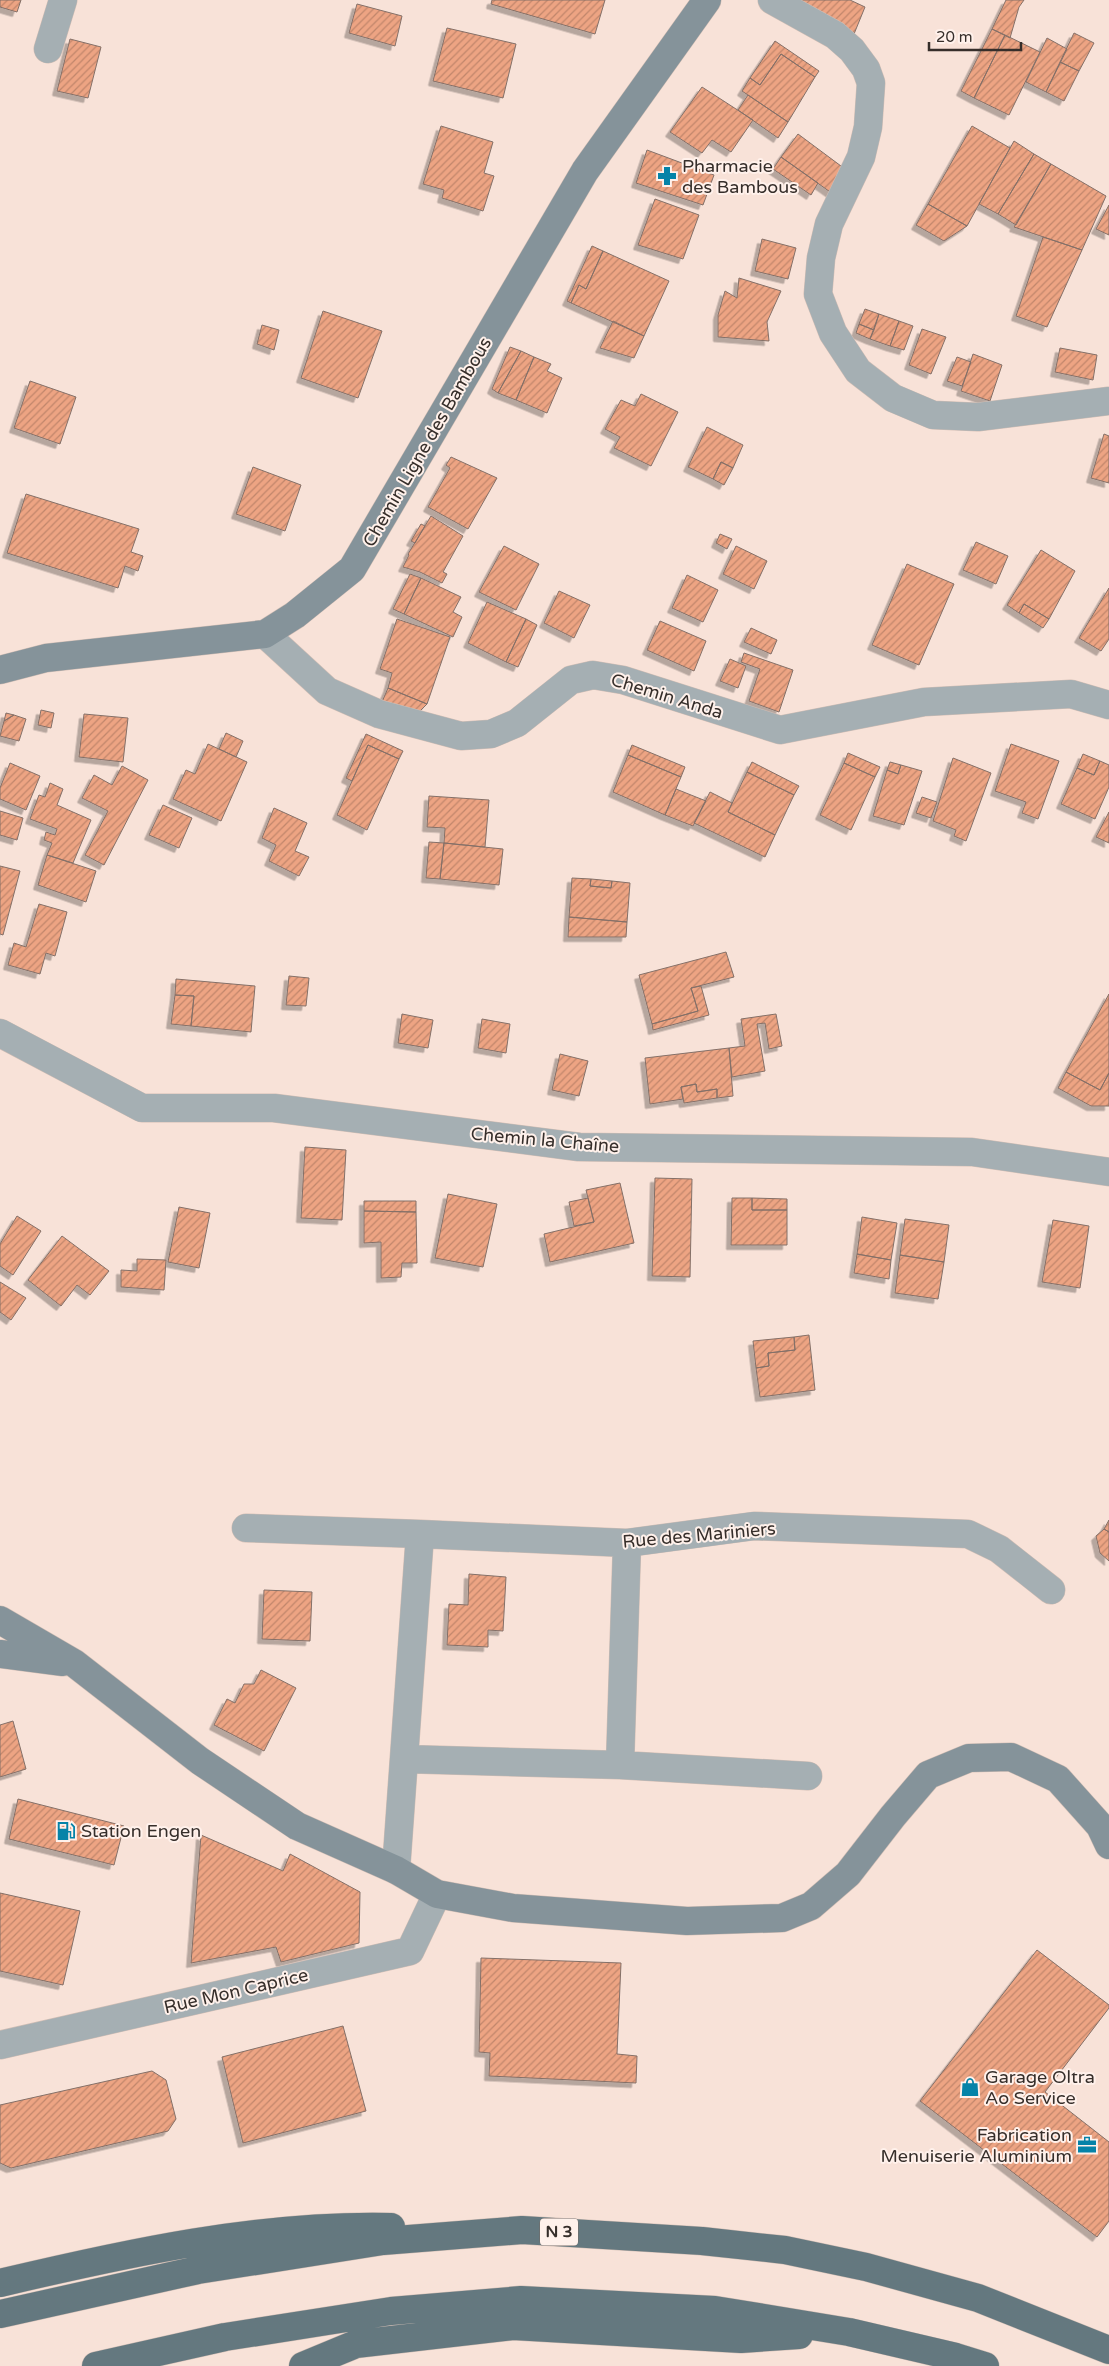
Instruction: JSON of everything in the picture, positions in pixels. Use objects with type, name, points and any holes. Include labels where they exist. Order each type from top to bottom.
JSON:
[{"type":"highway","name":"N 3","points":[[0,2283],[195,2242],[343,2226],[522,2230],[702,2241],[785,2250],[866,2267],[978,2298],[1109,2350]]},
{"type":"highway","name":"N 3","points":[[0,2314],[198,2270],[383,2241],[522,2230]]},
{"type":"highway","points":[[96,2366],[225,2337],[391,2311],[521,2300],[716,2310],[849,2332],[956,2356],[985,2366]]},
{"type":"highway","points":[[303,2366],[356,2344],[513,2326],[741,2339],[849,2332]]},
{"type":"main road","name":"Chemin Ligne des Bambous","points":[[0,670],[46,658],[265,634],[295,615],[352,569],[585,171],[708,0]]},
{"type":"main road","points":[[0,1620],[74,1664],[200,1761],[297,1826],[396,1870],[437,1894],[513,1908],[677,1921],[782,1918],[811,1906],[848,1874],[928,1775],[969,1758],[1011,1757],[1058,1779],[1100,1826],[1109,1844]]},
{"type":"main road","points":[[0,1654],[74,1664]]},
{"type":"street","points":[[48,49],[63,0]]},
{"type":"street","points":[[772,0],[835,36],[852,50],[866,69],[871,84],[869,118],[861,157],[829,224],[820,258],[818,294],[833,333],[858,371],[893,398],[933,415],[978,417],[1109,401]]},
{"type":"street","name":"Chemin Anda","points":[[265,634],[327,692],[379,714],[461,736],[491,734],[518,723],[571,680],[593,675],[623,680],[780,730],[924,702],[1070,694],[1109,705]]},
{"type":"street","name":"Chemin la Chaîne","points":[[0,1033],[142,1108],[274,1108],[579,1147],[972,1152],[1109,1172]]},
{"type":"street","name":"Rue des Mariniers","points":[[246,1528],[627,1543],[754,1526],[968,1534],[999,1549],[1051,1590]]},
{"type":"street","points":[[396,1870],[420,1534]]},
{"type":"street","points":[[620,1765],[627,1543]]},
{"type":"street","points":[[404,1759],[620,1765],[808,1776]]},
{"type":"street","name":"Rue Mon Caprice","points":[[0,2045],[410,1951],[437,1894]]},
{"type":"building","points":[[0,0],[21,0],[17,12],[0,7]]},
{"type":"building","points":[[492,0],[605,0],[595,34],[491,4]]},
{"type":"building","points":[[787,0],[850,0],[865,7],[854,34]]},
{"type":"building","points":[[1006,0],[1024,0],[1019,7],[1010,38],[992,29]]},
{"type":"building","points":[[357,4],[402,16],[395,46],[349,33]]},
{"type":"building","points":[[447,28],[516,44],[503,98],[433,81]]},
{"type":"building","points":[[992,29],[1005,35],[974,98],[961,91]]},
{"type":"building","points":[[1074,33],[1094,43],[1079,71],[1060,62]]},
{"type":"building","points":[[1005,35],[1040,52],[1009,115],[974,98]]},
{"type":"building","points":[[1047,38],[1067,49],[1046,92],[1026,82]]},
{"type":"building","points":[[70,39],[101,47],[88,98],[57,91]]},
{"type":"building","points":[[775,41],[819,71],[815,77],[781,54],[760,85],[750,78]]},
{"type":"building","points":[[781,54],[815,77],[788,122],[742,91],[750,78],[760,85]]},
{"type":"building","points":[[1060,62],[1079,71],[1064,101],[1046,92]]},
{"type":"building","points":[[702,87],[753,120],[731,152],[712,140],[702,153],[670,132]]},
{"type":"building","points":[[748,95],[788,122],[778,138],[738,110]]},
{"type":"building","points":[[441,126],[493,142],[484,173],[494,176],[483,211],[442,198],[444,190],[423,184]]},
{"type":"building","points":[[972,126],[1010,148],[967,226],[928,204]]},
{"type":"building","points":[[798,134],[845,169],[833,194],[781,157]]},
{"type":"building","points":[[1014,141],[1034,154],[998,214],[979,204]]},
{"type":"building","points":[[647,150],[714,175],[703,205],[636,183]]},
{"type":"building","points":[[1034,154],[1051,164],[1016,225],[998,214]]},
{"type":"building","points":[[781,157],[818,183],[811,195],[773,169]]},
{"type":"building","points":[[1051,164],[1106,196],[1082,250],[1014,227]]},
{"type":"building","points":[[655,199],[699,215],[683,259],[638,245]]},
{"type":"building","points":[[928,204],[967,226],[944,241],[916,225]]},
{"type":"building","points":[[1109,205],[1109,235],[1096,229]]},
{"type":"building","points":[[1043,237],[1082,250],[1047,327],[1016,316]]},
{"type":"building","points":[[762,239],[796,248],[788,279],[755,271]]},
{"type":"building","points":[[592,246],[603,251],[586,289],[579,285],[571,303],[567,301]]},
{"type":"building","points":[[603,251],[669,281],[644,336],[571,303],[579,285],[586,289]]},
{"type":"building","points":[[739,278],[781,291],[767,322],[769,341],[718,337],[718,315],[725,291],[737,298]]},
{"type":"building","points":[[865,309],[879,314],[874,330],[859,324]]},
{"type":"building","points":[[323,311],[382,331],[358,398],[301,378]]},
{"type":"building","points":[[879,314],[899,321],[890,346],[870,339]]},
{"type":"building","points":[[613,321],[644,336],[634,358],[600,348]]},
{"type":"building","points":[[899,321],[913,326],[904,350],[890,346]]},
{"type":"building","points":[[859,324],[874,330],[870,339],[856,333]]},
{"type":"building","points":[[262,325],[279,330],[274,350],[257,344]]},
{"type":"building","points":[[922,329],[946,337],[931,374],[909,365]]},
{"type":"building","points":[[510,347],[521,351],[498,393],[492,389]]},
{"type":"building","points":[[1060,348],[1097,355],[1093,380],[1055,372]]},
{"type":"building","points":[[521,351],[534,357],[516,400],[498,393]]},
{"type":"building","points":[[973,354],[1002,365],[990,401],[961,391]]},
{"type":"building","points":[[534,357],[551,364],[547,371],[562,378],[547,413],[516,400]]},
{"type":"building","points":[[957,357],[971,362],[962,386],[947,381]]},
{"type":"building","points":[[30,381],[76,397],[60,444],[14,428]]},
{"type":"building","points":[[641,394],[678,412],[651,466],[614,448],[620,437],[605,429],[621,400],[635,406]]},
{"type":"building","points":[[707,427],[743,445],[733,468],[721,462],[713,479],[688,467]]},
{"type":"building","points":[[1104,434],[1109,436],[1109,483],[1091,478]]},
{"type":"building","points":[[451,457],[497,478],[468,529],[428,507],[450,468],[446,465]]},
{"type":"building","points":[[721,462],[733,468],[724,485],[713,479]]},
{"type":"building","points":[[253,467],[301,485],[285,531],[236,514]]},
{"type":"building","points":[[26,494],[139,529],[131,552],[143,556],[138,571],[125,566],[118,588],[7,553]]},
{"type":"building","points":[[431,516],[463,536],[443,572],[447,574],[442,583],[420,572],[403,567],[408,554]]},
{"type":"building","points":[[421,524],[425,526],[415,543],[411,541]]},
{"type":"building","points":[[720,534],[732,539],[727,549],[716,543]]},
{"type":"building","points":[[976,542],[1008,556],[996,584],[963,570]]},
{"type":"building","points":[[504,546],[539,564],[516,610],[479,592]]},
{"type":"building","points":[[736,546],[767,561],[754,589],[723,574]]},
{"type":"building","points":[[1041,550],[1075,571],[1049,619],[1024,604],[1019,613],[1007,605]]},
{"type":"building","points":[[907,564],[954,584],[919,665],[872,645]]},
{"type":"building","points":[[410,574],[421,578],[404,614],[393,609]]},
{"type":"building","points":[[687,575],[718,590],[703,622],[672,608]]},
{"type":"building","points":[[421,578],[461,597],[453,612],[462,617],[453,637],[404,614]]},
{"type":"building","points":[[1109,588],[1109,639],[1101,651],[1079,638]]},
{"type":"building","points":[[559,591],[590,605],[574,638],[544,623]]},
{"type":"building","points":[[487,602],[526,619],[506,662],[468,643]]},
{"type":"building","points":[[1024,604],[1049,619],[1043,628],[1019,613]]},
{"type":"building","points":[[397,619],[450,637],[427,704],[388,688],[392,673],[380,669]]},
{"type":"building","points":[[526,619],[537,625],[518,667],[506,662]]},
{"type":"building","points":[[660,621],[706,641],[694,671],[647,650]]},
{"type":"building","points":[[751,628],[777,640],[771,654],[744,642]]},
{"type":"building","points":[[744,653],[793,670],[779,712],[749,701],[760,669],[741,662]]},
{"type":"building","points":[[730,659],[746,666],[738,688],[720,681]]},
{"type":"building","points":[[388,688],[427,704],[415,716],[382,702]]},
{"type":"building","points":[[41,710],[54,713],[51,728],[38,725]]},
{"type":"building","points":[[6,713],[14,715],[4,721]]},
{"type":"building","points":[[84,714],[128,718],[123,762],[79,757]]},
{"type":"building","points":[[14,715],[26,719],[19,741],[0,736],[4,721]]},
{"type":"building","points":[[226,733],[243,741],[236,757],[219,749]]},
{"type":"building","points":[[366,734],[403,751],[399,759],[368,745],[352,781],[346,778]]},
{"type":"building","points":[[208,744],[247,762],[221,821],[173,799],[186,770],[195,774]]},
{"type":"building","points":[[1011,744],[1059,761],[1038,819],[1022,813],[1026,802],[995,791]]},
{"type":"building","points":[[368,745],[399,759],[367,830],[337,815]]},
{"type":"building","points":[[632,745],[685,767],[681,777],[628,755]]},
{"type":"building","points":[[848,753],[880,767],[875,777],[844,763]]},
{"type":"building","points":[[1083,754],[1100,761],[1094,775],[1077,768]]},
{"type":"building","points":[[628,755],[681,777],[665,815],[613,792]]},
{"type":"building","points":[[953,758],[991,773],[966,841],[954,836],[956,830],[933,821]]},
{"type":"building","points":[[1100,761],[1109,765],[1109,787],[1095,819],[1061,804],[1077,768],[1094,775]]},
{"type":"building","points":[[752,762],[799,786],[794,795],[747,772]]},
{"type":"building","points":[[890,762],[901,765],[898,774],[887,770]]},
{"type":"building","points":[[10,763],[40,776],[26,810],[0,799],[0,788]]},
{"type":"building","points":[[844,763],[875,777],[851,830],[820,815]]},
{"type":"building","points":[[901,765],[922,771],[904,825],[873,816],[887,770],[898,774]]},
{"type":"building","points":[[122,766],[148,780],[104,865],[85,855],[108,811],[82,798],[94,775],[112,785]]},
{"type":"building","points":[[747,772],[794,795],[775,835],[728,812]]},
{"type":"building","points":[[50,783],[63,789],[57,805],[91,820],[73,863],[47,855],[52,843],[44,840],[46,832],[55,835],[57,829],[30,819],[39,795],[45,797]]},
{"type":"building","points":[[676,789],[706,801],[693,826],[665,815]]},
{"type":"building","points":[[710,792],[732,803],[728,812],[775,835],[765,857],[694,823]]},
{"type":"building","points":[[429,796],[489,800],[485,847],[444,843],[445,828],[427,827]]},
{"type":"building","points":[[922,797],[937,802],[931,818],[916,813]]},
{"type":"building","points":[[163,805],[192,818],[179,848],[149,835]]},
{"type":"building","points":[[274,808],[307,823],[295,851],[309,857],[299,876],[269,861],[276,845],[262,838]]},
{"type":"building","points":[[0,811],[23,818],[17,840],[0,835]]},
{"type":"building","points":[[1109,812],[1109,843],[1096,837]]},
{"type":"building","points":[[429,842],[444,843],[440,879],[426,878]]},
{"type":"building","points":[[444,843],[503,849],[499,885],[440,879]]},
{"type":"building","points":[[47,855],[96,871],[86,902],[38,885]]},
{"type":"building","points":[[0,866],[20,871],[3,935],[0,934]]},
{"type":"building","points":[[572,878],[591,879],[590,886],[611,888],[612,881],[630,883],[627,922],[569,917]]},
{"type":"building","points":[[591,879],[612,881],[611,888],[590,886]]},
{"type":"building","points":[[39,904],[67,912],[55,956],[46,953],[40,974],[8,965],[14,943],[26,947]]},
{"type":"building","points":[[569,917],[627,922],[626,937],[568,937]]},
{"type":"building","points":[[726,952],[734,977],[691,988],[698,1011],[652,1024],[639,975]]},
{"type":"building","points":[[289,976],[309,978],[306,1006],[286,1005]]},
{"type":"building","points":[[176,979],[255,986],[251,1032],[191,1026],[194,996],[175,995]]},
{"type":"building","points":[[701,986],[709,1015],[653,1030],[652,1024],[698,1011],[691,988]]},
{"type":"building","points":[[1109,994],[1109,1073],[1100,1090],[1066,1072]]},
{"type":"building","points":[[175,995],[194,996],[191,1026],[171,1024]]},
{"type":"building","points":[[402,1014],[433,1020],[428,1048],[398,1043]]},
{"type":"building","points":[[776,1014],[782,1046],[769,1049],[765,1023],[757,1024],[765,1071],[732,1077],[729,1048],[745,1046],[741,1019]]},
{"type":"building","points":[[482,1019],[510,1024],[506,1053],[478,1048]]},
{"type":"building","points":[[729,1048],[733,1096],[717,1098],[717,1089],[697,1092],[696,1084],[681,1087],[683,1099],[650,1104],[645,1058]]},
{"type":"building","points":[[560,1054],[588,1061],[579,1096],[552,1090]]},
{"type":"building","points":[[1066,1072],[1100,1090],[1109,1073],[1109,1106],[1091,1106],[1058,1088]]},
{"type":"building","points":[[696,1084],[697,1092],[717,1089],[717,1098],[684,1103],[681,1087]]},
{"type":"building","points":[[305,1147],[346,1150],[342,1220],[301,1218]]},
{"type":"building","points":[[655,1178],[692,1179],[690,1277],[652,1276]]},
{"type":"building","points":[[620,1183],[634,1243],[550,1262],[544,1234],[594,1222],[586,1190]]},
{"type":"building","points":[[448,1194],[497,1204],[483,1267],[435,1258]]},
{"type":"building","points":[[588,1198],[594,1222],[574,1226],[569,1202]]},
{"type":"building","points":[[732,1198],[752,1198],[752,1210],[787,1210],[787,1245],[731,1245]]},
{"type":"building","points":[[752,1198],[787,1199],[787,1210],[752,1210]]},
{"type":"building","points":[[364,1201],[416,1201],[416,1212],[364,1211]]},
{"type":"building","points":[[179,1207],[210,1213],[199,1268],[168,1262]]},
{"type":"building","points":[[364,1211],[416,1212],[417,1263],[402,1263],[401,1277],[381,1278],[381,1242],[364,1243]]},
{"type":"building","points":[[17,1216],[41,1231],[13,1275],[0,1266],[0,1244]]},
{"type":"building","points":[[862,1217],[897,1223],[891,1260],[857,1254]]},
{"type":"building","points":[[905,1219],[949,1225],[944,1262],[900,1255]]},
{"type":"building","points":[[1053,1220],[1089,1226],[1080,1288],[1042,1282]]},
{"type":"building","points":[[62,1236],[109,1271],[90,1295],[77,1285],[61,1306],[28,1280]]},
{"type":"building","points":[[857,1254],[891,1260],[889,1279],[854,1273]]},
{"type":"building","points":[[900,1255],[944,1262],[938,1299],[895,1293]]},
{"type":"building","points":[[137,1259],[166,1260],[164,1290],[121,1287],[121,1270],[137,1271]]},
{"type":"building","points":[[0,1282],[26,1298],[11,1320],[0,1312]]},
{"type":"building","points":[[809,1335],[815,1390],[760,1397],[756,1368],[769,1366],[768,1353],[795,1350],[794,1337]]},
{"type":"building","points":[[794,1337],[795,1350],[768,1353],[769,1366],[756,1368],[753,1341]]},
{"type":"building","points":[[1109,1520],[1109,1532],[1104,1529]]},
{"type":"building","points":[[1104,1529],[1109,1532],[1109,1561],[1100,1553],[1096,1536]]},
{"type":"building","points":[[469,1574],[506,1577],[503,1631],[488,1630],[488,1647],[447,1645],[449,1604],[468,1605]]},
{"type":"building","points":[[264,1590],[312,1592],[310,1641],[262,1639]]},
{"type":"building","points":[[261,1670],[296,1688],[264,1751],[214,1725],[227,1699],[235,1703],[244,1684],[254,1684]]},
{"type":"building","points":[[13,1721],[26,1769],[0,1777],[0,1725]]},
{"type":"building","points":[[18,1799],[124,1826],[114,1865],[9,1839]]},
{"type":"building","points":[[201,1835],[283,1871],[290,1854],[360,1892],[359,1943],[281,1962],[276,1947],[191,1963]]},
{"type":"building","points":[[0,1893],[80,1911],[63,1985],[0,1971]]},
{"type":"building","points":[[1037,1950],[1109,2005],[1109,2008],[1045,2092],[1109,2142],[1109,2221],[1097,2237],[920,2101]]},
{"type":"building","points":[[481,1958],[621,1963],[617,2054],[637,2056],[636,2083],[489,2076],[490,2053],[479,2052]]},
{"type":"building","points":[[343,2026],[366,2111],[243,2143],[222,2057]]},
{"type":"building","points":[[152,2071],[166,2080],[176,2119],[168,2131],[11,2168],[0,2163],[0,2105]]},
{"type":"place","name":"Pharmacie des Bambous","points":[[667,176]]},
{"type":"place","name":"Station Engen","points":[[66,1831]]},
{"type":"place","name":"Garage Oltra Ao Service","points":[[970,2087]]},
{"type":"place","name":"Fabrication Menuiserie Aluminium","points":[[1087,2145]]}]
